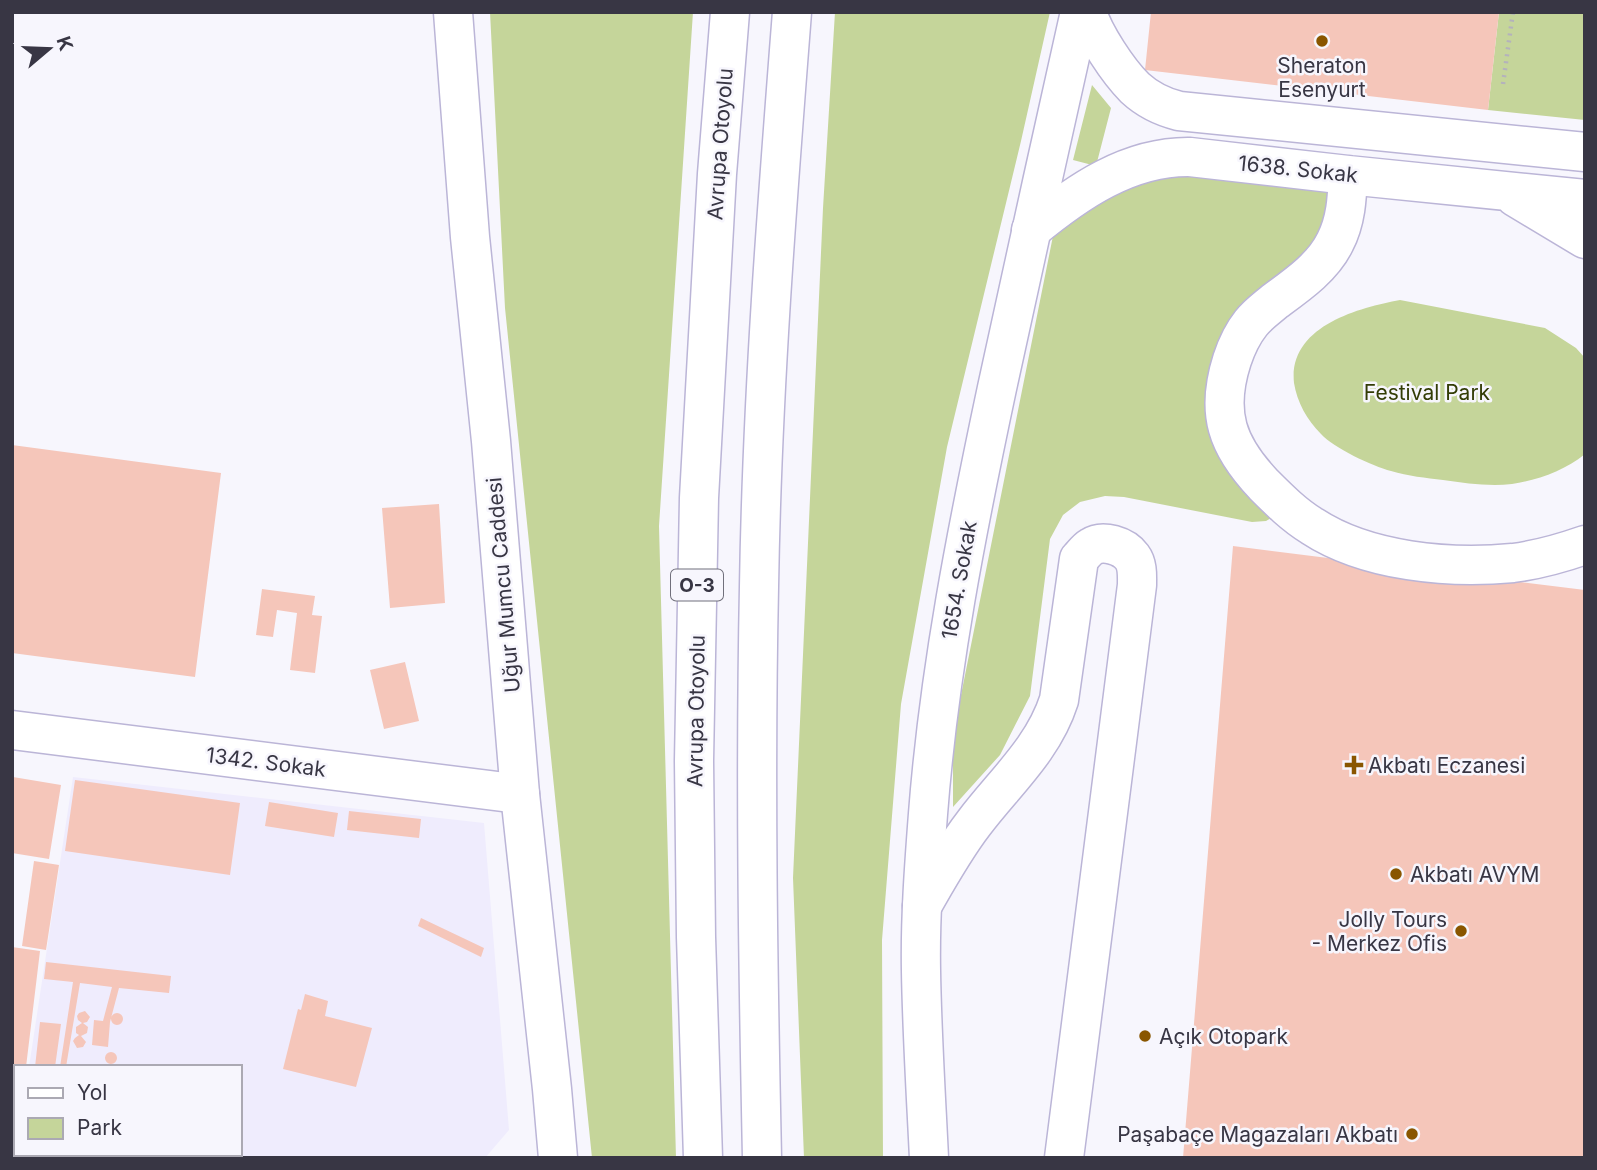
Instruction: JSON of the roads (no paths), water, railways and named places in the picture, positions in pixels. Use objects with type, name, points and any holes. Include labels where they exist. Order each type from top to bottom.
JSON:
[{"type":"main road","name":"Uğur Mumcu Caddesi","points":[[453,12],[470,237],[491,441],[520,794],[558,1158]]},
{"type":"main road","name":"Avrupa Otoyolu","points":[[703,1158],[694,761],[699,498],[715,202],[730,12]]},
{"type":"main road","points":[[762,1158],[757,952],[759,573],[766,381],[792,12]]},
{"type":"main road","name":"1654. Sokak","points":[[929,1158],[921,972],[922,906],[941,686],[972,505],[1080,12]]},
{"type":"main road","points":[[1087,12],[1098,38],[1135,88],[1164,108],[1585,152]]},
{"type":"main road","name":"1638. Sokak","points":[[1031,230],[1059,206],[1098,182],[1153,160],[1172,157],[1585,199]]},
{"type":"main road","points":[[1348,175],[1344,218],[1335,243],[1310,273],[1265,308],[1252,322],[1233,358],[1226,380],[1224,413],[1230,436],[1242,460],[1286,507],[1313,527],[1346,544],[1383,556],[1424,562],[1513,562],[1558,554],[1585,545]]},
{"type":"main road","points":[[1505,190],[1585,239]]},
{"type":"main road","points":[[922,906],[957,846],[1036,748],[1054,715],[1059,700],[1079,559],[1090,547],[1097,544],[1117,546],[1131,556],[1136,565],[1137,585],[1064,1158]]},
{"type":"main road","name":"1342. Sokak","points":[[12,730],[520,794]]},
{"type":"place","name":"Sheraton Esenyurt","points":[[1322,41]]},
{"type":"place","name":"Akbatı Eczanesi","points":[[1354,765]]},
{"type":"place","name":"Akbatı AVYM","points":[[1396,874]]},
{"type":"place","name":"Jolly Tours - Merkez Ofis","points":[[1461,931]]},
{"type":"place","name":"Açık Otopark","points":[[1145,1036]]},
{"type":"place","name":"Paşabaçe Magazaları Akbatı","points":[[1412,1134]]},
{"type":"park label","name":"Festival Park","points":[[1427,392]]}]
